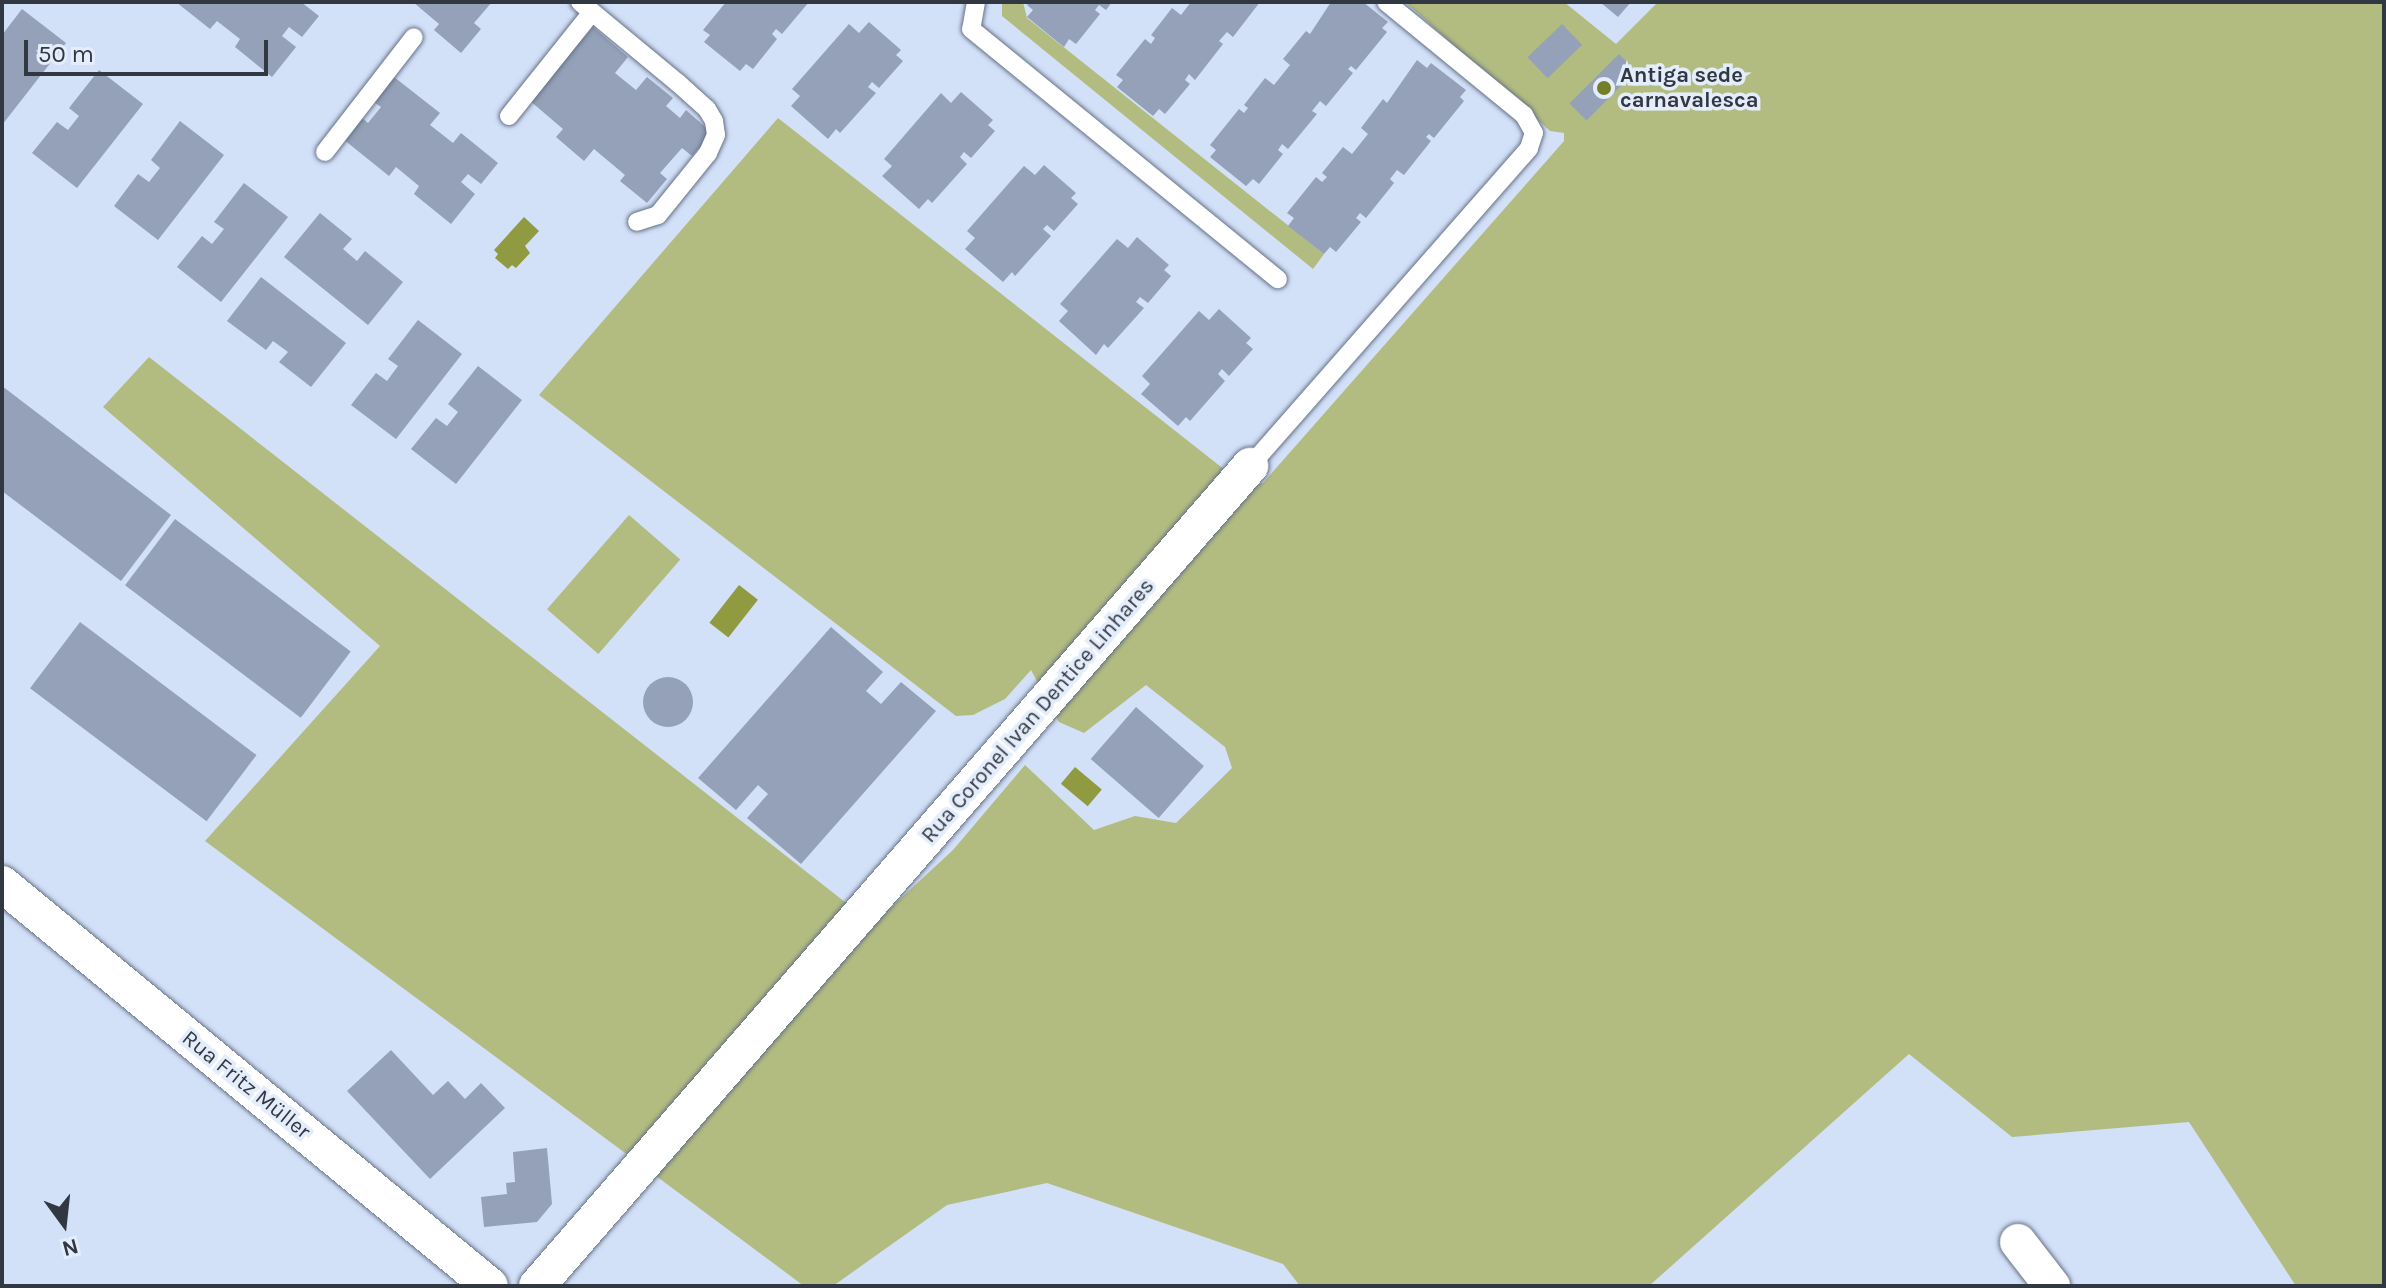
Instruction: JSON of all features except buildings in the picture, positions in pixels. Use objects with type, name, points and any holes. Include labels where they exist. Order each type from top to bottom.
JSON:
[{"type":"street","name":"Rua Coronel Ivan Dentice Linhares","points":[[537,1286],[1250,466]]},
{"type":"street","name":"Rua Fritz Müller","points":[[2,884],[490,1286]]},
{"type":"street","points":[[2018,1242],[2052,1286]]},
{"type":"lane","points":[[976,2],[971,29],[1278,279]]},
{"type":"lane","name":"Rua Coronel Ivan Dentice Linhares","points":[[1250,466],[1529,148],[1534,133],[1524,115],[1386,2]]},
{"type":"lane","points":[[509,116],[586,7],[678,83],[707,109],[714,121],[716,135],[698,165],[658,215],[637,222]]},
{"type":"lane","points":[[325,152],[414,37]]},
{"type":"shaded area","points":[[1002,2],[1023,2],[1027,18],[1324,254],[1313,269],[1002,16]]},
{"type":"shaded area","points":[[1405,2],[1564,2],[1616,44],[1658,2],[2384,2],[2384,1286],[2296,1286],[2189,1122],[2012,1137],[1909,1054],[1649,1286],[1300,1286],[1283,1264],[1047,1183],[947,1205],[833,1286],[804,1286],[205,841],[380,646],[103,407],[149,357],[873,924],[953,850],[1025,765],[1094,830],[1135,816],[1176,823],[1232,768],[1225,747],[1146,685],[1084,733],[1059,722],[1031,670],[1005,699],[973,715],[956,716],[539,395],[778,118],[1244,485],[1263,483],[1564,141],[1564,133],[1550,131]]},
{"type":"shaded area","points":[[524,217],[539,231],[525,246],[530,253],[516,268],[512,265],[508,269],[495,258],[498,254],[494,250]]},
{"type":"shaded area","points":[[629,515],[680,560],[598,654],[547,609]]},
{"type":"shaded area","points":[[739,585],[758,600],[728,638],[709,623]]},
{"type":"shaded area","points":[[1075,767],[1102,789],[1088,806],[1061,784]]},
{"type":"place","name":"Antiga sede carnavalesca","points":[[1604,88]]}]
